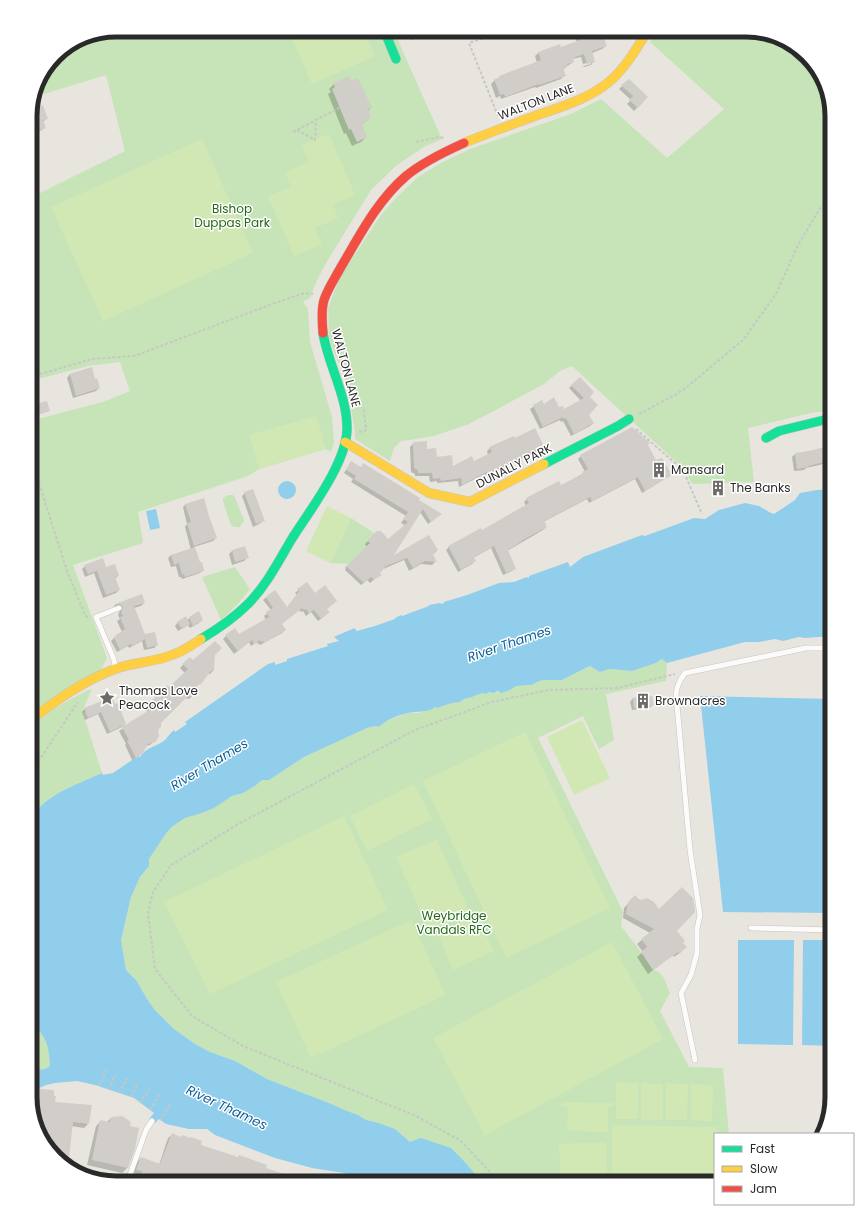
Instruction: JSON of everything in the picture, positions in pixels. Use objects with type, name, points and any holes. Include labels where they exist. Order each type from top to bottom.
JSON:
[{"type":"main road","points":[[387,37],[396,59]]},
{"type":"main road","name":"WALTON LANE","points":[[37,716],[69,692],[95,678],[116,669],[172,655],[218,628],[236,615],[256,596],[322,491],[336,465],[345,442],[346,413],[327,351],[322,320],[322,306],[327,291],[356,239],[374,212],[393,189],[418,166],[447,151],[503,128],[566,105],[595,92],[612,79],[625,64],[643,37]]},
{"type":"main road","name":"DUNALLY PARK","points":[[345,442],[429,493],[470,502],[628,420]]},
{"type":"main road","points":[[766,438],[779,431],[825,420]]},
{"type":"lane","points":[[116,669],[113,657],[96,617],[119,608]]},
{"type":"lane","points":[[696,1060],[680,993],[691,975],[698,953],[697,929],[700,914],[690,850],[676,694],[677,687],[685,673],[806,648],[825,648]]},
{"type":"lane","points":[[751,928],[825,930]]},
{"type":"lane","points":[[130,1176],[146,1130],[152,1121]]},
{"type":"path","points":[[487,37],[469,43],[503,128]]},
{"type":"path","points":[[293,132],[339,108]]},
{"type":"path","points":[[297,130],[315,140],[316,120]]},
{"type":"path","points":[[416,142],[439,137],[446,138]]},
{"type":"path","points":[[702,514],[683,470],[628,420],[687,387],[743,340],[776,294],[798,245],[825,202]]},
{"type":"path","points":[[37,375],[92,359],[134,356],[275,303],[305,293],[318,294]]},
{"type":"path","points":[[37,477],[67,571],[85,615],[87,618],[98,623]]},
{"type":"path","points":[[494,1176],[461,1141],[416,1116],[243,1046],[192,1016],[155,968],[148,913],[153,892],[170,865],[240,823],[415,730],[492,702],[548,690],[617,688],[685,673]]},
{"type":"path","points":[[37,764],[82,697]]},
{"type":"path","points":[[99,1086],[107,1070]]},
{"type":"path","points":[[109,1090],[115,1075]]},
{"type":"path","points":[[119,1093],[128,1078]]},
{"type":"path","points":[[131,1097],[138,1083]]},
{"type":"path","points":[[140,1103],[149,1089]]},
{"type":"path","points":[[150,1110],[160,1094]]},
{"type":"path","points":[[160,1120],[171,1103]]},
{"type":"green space","name":"Bishop Duppas Park","points":[[111,37],[397,37],[442,139],[424,147],[397,165],[371,190],[329,258],[317,280],[310,298],[303,302],[308,309],[310,342],[332,417],[334,443],[331,452],[326,449],[259,469],[248,476],[138,512],[143,543],[73,565],[107,658],[101,670],[37,711],[37,419],[106,401],[130,391],[120,362],[88,366],[37,379],[37,195],[125,151],[106,75],[40,95],[50,72],[68,53],[86,43]]},
{"type":"green space","points":[[291,37],[366,37],[375,56],[312,84]]},
{"type":"green space","points":[[653,37],[751,37],[772,41],[790,50],[802,60],[809,68],[819,86],[825,116],[825,412],[815,412],[748,428],[754,482],[692,484],[684,469],[572,366],[560,371],[544,384],[469,424],[434,436],[401,441],[394,448],[390,461],[355,439],[347,384],[332,347],[329,335],[328,308],[340,277],[381,215],[418,177],[441,163],[470,149],[571,114],[601,99],[667,158],[724,109],[650,42]]},
{"type":"green space","points":[[329,134],[355,195],[333,204],[338,218],[315,228],[322,244],[294,256],[268,196],[291,187],[285,172],[309,162],[302,145]]},
{"type":"green space","name":"Bishop Duppas Park","points":[[202,139],[253,253],[103,321],[51,207]]},
{"type":"green space","points":[[316,416],[326,449],[259,469],[249,435]]},
{"type":"green space","points":[[228,495],[233,495],[235,498],[244,520],[240,527],[235,527],[230,523],[223,501],[223,498]]},
{"type":"green space","points":[[327,506],[351,518],[330,563],[306,551]]},
{"type":"green space","points":[[351,518],[374,533],[367,540],[370,543],[348,564],[330,563]]},
{"type":"green space","points":[[235,567],[250,589],[221,620],[202,577]]},
{"type":"green space","name":"Weybridge Vandals RFC","points":[[663,659],[667,663],[666,681],[606,694],[614,740],[599,749],[583,716],[538,738],[623,912],[621,926],[653,970],[660,973],[664,979],[670,993],[660,1011],[689,1067],[723,1068],[729,1133],[714,1133],[714,1176],[477,1176],[463,1160],[420,1138],[410,1142],[395,1129],[366,1120],[334,1105],[267,1079],[235,1061],[210,1052],[195,1044],[174,1029],[154,1009],[147,1000],[136,980],[126,970],[121,940],[131,897],[140,877],[149,866],[149,859],[167,832],[185,818],[214,808],[232,796],[243,793],[255,786],[262,780],[269,780],[304,757],[367,728],[375,726],[379,727],[385,722],[407,713],[419,713],[435,707],[437,708],[460,702],[464,699],[482,693],[486,694],[489,692],[494,693],[510,690],[516,686],[531,685],[542,680],[562,680],[591,666],[600,672],[610,669],[632,671],[656,663]]},
{"type":"green space","points":[[92,689],[84,707],[85,712],[83,713],[102,773],[52,797],[37,811],[37,723],[57,707]]},
{"type":"green space","points":[[582,720],[610,778],[574,795],[547,737]]},
{"type":"green space","points":[[525,732],[610,908],[506,958],[423,781]]},
{"type":"green space","points":[[414,784],[432,819],[367,851],[350,816]]},
{"type":"green space","points":[[344,816],[388,910],[210,994],[164,902]]},
{"type":"green space","points":[[437,840],[470,913],[429,931],[396,857]]},
{"type":"green space","points":[[475,915],[494,951],[453,970],[438,934]]},
{"type":"green space","points":[[411,920],[446,995],[311,1058],[276,982]]},
{"type":"green space","points":[[612,942],[663,1039],[485,1135],[433,1038]]},
{"type":"green space","points":[[37,1029],[44,1037],[48,1047],[50,1066],[45,1069],[38,1069]]},
{"type":"green space","points":[[616,1082],[638,1083],[638,1119],[616,1119]]},
{"type":"green space","points":[[641,1083],[663,1084],[663,1120],[641,1120]]},
{"type":"green space","points":[[666,1083],[688,1084],[687,1120],[666,1120]]},
{"type":"green space","points":[[691,1084],[713,1085],[712,1121],[691,1120]]},
{"type":"green space","points":[[562,1102],[613,1103],[613,1107],[608,1107],[608,1132],[567,1131],[568,1107],[561,1107]]},
{"type":"green space","points":[[612,1125],[717,1127],[717,1133],[714,1133],[714,1176],[612,1176]]},
{"type":"green space","points":[[606,1142],[607,1176],[561,1176],[559,1144]]},
{"type":"water","points":[[287,481],[293,484],[296,490],[293,496],[287,499],[281,496],[278,490],[281,484]]},
{"type":"water","name":"River Thames","points":[[825,489],[825,637],[799,637],[783,641],[775,639],[759,642],[745,642],[667,663],[662,659],[656,663],[632,671],[610,669],[600,672],[590,666],[562,680],[542,680],[531,685],[516,686],[501,693],[498,691],[494,693],[489,692],[486,694],[482,693],[464,699],[460,702],[437,708],[435,707],[425,711],[411,712],[400,715],[379,727],[375,726],[367,728],[304,757],[269,780],[262,780],[243,793],[232,796],[214,808],[185,818],[167,832],[149,859],[149,866],[140,877],[131,897],[121,940],[126,970],[136,980],[154,1009],[174,1029],[195,1044],[210,1052],[235,1061],[267,1079],[334,1105],[366,1120],[395,1129],[410,1142],[420,1138],[451,1148],[477,1176],[351,1176],[344,1173],[312,1168],[275,1158],[215,1135],[207,1129],[189,1129],[166,1124],[159,1119],[155,1123],[149,1119],[154,1113],[134,1098],[95,1085],[77,1081],[55,1083],[37,1089],[37,1069],[45,1069],[50,1066],[48,1047],[44,1037],[37,1029],[37,811],[45,802],[69,788],[102,773],[103,775],[113,773],[138,756],[140,757],[143,753],[165,740],[171,732],[174,730],[175,732],[187,724],[185,722],[268,664],[275,662],[275,665],[287,661],[287,659],[328,646],[327,644],[339,641],[334,637],[354,628],[357,631],[372,627],[429,605],[441,604],[499,583],[514,582],[527,577],[529,578],[529,576],[568,562],[570,567],[583,557],[694,518],[705,519],[719,510],[745,503],[759,506],[774,514],[795,500],[800,493]]},
{"type":"water","points":[[156,509],[160,528],[150,530],[146,511]]},
{"type":"water","points":[[700,696],[825,699],[825,913],[723,912]]},
{"type":"water","points":[[738,940],[794,940],[793,1045],[738,1044]]},
{"type":"water","points":[[803,940],[825,940],[825,1046],[802,1045]]},
{"type":"building","points":[[579,37],[604,37],[607,46],[592,51],[595,62],[587,64],[584,54],[573,58],[574,62],[567,64],[568,66],[563,68],[566,76],[539,84],[505,97],[504,94],[500,95],[494,79],[500,78],[499,76],[541,60],[538,52],[560,44],[561,47],[580,40]]},
{"type":"building","points":[[349,76],[351,81],[358,78],[372,108],[368,110],[371,118],[362,124],[367,137],[357,142],[351,129],[349,130],[332,89],[335,87],[333,83]]},
{"type":"building","points":[[629,79],[648,97],[638,108],[629,100],[633,96],[621,85]]},
{"type":"building","points":[[43,105],[48,119],[43,120],[46,128],[37,131],[37,111],[38,107]]},
{"type":"building","points":[[92,367],[95,379],[97,378],[100,388],[76,396],[70,374]]},
{"type":"building","points":[[580,377],[594,392],[590,397],[598,405],[589,415],[594,423],[574,434],[566,418],[564,419],[563,417],[543,427],[533,405],[542,400],[544,404],[554,397],[559,407],[563,406],[564,409],[584,398],[571,385]]},
{"type":"building","points":[[47,401],[50,411],[38,415],[37,404]]},
{"type":"building","points":[[632,427],[650,443],[648,445],[656,460],[662,458],[672,475],[645,491],[638,477],[592,501],[590,497],[544,521],[547,527],[508,550],[516,569],[506,573],[494,546],[474,557],[476,561],[461,570],[448,546],[481,528],[482,530],[529,503],[526,498],[559,481],[561,485],[583,474],[582,472],[588,469],[580,455]]},
{"type":"building","points":[[535,428],[544,446],[462,485],[461,478],[441,481],[440,478],[433,479],[432,473],[418,473],[418,470],[414,468],[413,442],[427,441],[427,449],[436,448],[437,457],[452,455],[453,466],[472,456],[474,461],[492,452],[489,447],[514,436],[515,438]]},
{"type":"building","points":[[825,447],[825,462],[797,469],[795,453]]},
{"type":"building","points":[[351,461],[361,467],[363,463],[420,498],[419,500],[442,514],[431,522],[423,509],[394,555],[429,535],[438,550],[433,555],[437,562],[425,561],[413,568],[407,558],[386,566],[380,573],[382,575],[374,580],[371,577],[364,583],[347,567],[349,565],[348,564],[370,543],[367,540],[377,531],[381,531],[388,539],[408,522],[403,519],[408,512],[354,479],[356,476],[346,470]]},
{"type":"building","points":[[253,489],[265,521],[256,524],[244,492]]},
{"type":"building","points":[[204,498],[217,538],[194,546],[187,523],[191,522],[185,504]]},
{"type":"building","points":[[245,546],[249,558],[235,562],[232,550]]},
{"type":"building","points":[[195,547],[200,562],[202,562],[204,571],[185,577],[184,574],[182,575],[179,563],[174,565],[171,555]]},
{"type":"building","points":[[103,558],[106,567],[115,564],[119,576],[115,577],[120,590],[106,595],[97,571],[88,574],[84,565]]},
{"type":"building","points":[[307,582],[315,593],[325,585],[337,601],[327,609],[330,612],[321,619],[314,610],[309,613],[306,609],[304,610],[302,608],[282,624],[286,630],[264,643],[260,640],[254,644],[252,640],[238,651],[225,635],[235,628],[239,634],[269,617],[266,612],[273,608],[266,597],[275,590],[287,607],[299,591],[297,589]]},
{"type":"building","points":[[142,594],[145,603],[134,606],[145,634],[155,632],[158,645],[147,648],[145,639],[120,650],[114,638],[125,629],[120,617],[123,616],[121,612],[123,607],[120,604],[115,604]]},
{"type":"building","points":[[199,611],[203,620],[193,626],[189,617]]},
{"type":"building","points":[[186,616],[190,624],[182,629],[177,622]]},
{"type":"building","points":[[215,641],[222,648],[215,655],[214,671],[211,671],[201,684],[193,687],[193,696],[188,696],[161,723],[161,727],[158,730],[159,736],[157,740],[148,744],[142,754],[136,758],[127,741],[129,740],[122,727],[151,709],[148,706],[156,696],[167,685],[169,687],[188,669],[182,664],[190,657],[193,660]]},
{"type":"building","name":"Brownacres","points":[[646,694],[647,697],[652,696],[654,705],[634,708],[633,698]]},
{"type":"building","points":[[112,697],[115,704],[118,703],[126,724],[110,732],[101,712],[88,718],[84,708]]},
{"type":"building","points":[[682,887],[693,898],[695,910],[695,912],[677,931],[685,941],[683,943],[687,947],[679,954],[678,952],[653,970],[641,952],[647,947],[641,939],[654,929],[626,914],[628,902],[635,895],[640,900],[647,898],[654,902],[659,909]]},
{"type":"building","points":[[39,1089],[54,1090],[54,1096],[56,1096],[55,1102],[92,1105],[89,1124],[73,1122],[69,1158],[65,1158],[53,1145],[43,1127],[38,1107]]},
{"type":"building","points":[[122,1116],[131,1122],[130,1126],[139,1128],[135,1149],[128,1168],[92,1160],[100,1120],[110,1122],[111,1117]]},
{"type":"building","points":[[172,1133],[181,1137],[182,1135],[202,1141],[201,1145],[238,1157],[239,1155],[267,1165],[266,1168],[290,1176],[140,1176],[142,1171],[136,1170],[141,1157],[160,1164]]},
{"type":"traffic: fast","points":[[387,37],[396,59]]},
{"type":"traffic: fast","points":[[201,639],[238,613],[256,595],[318,500],[341,457],[347,430],[346,418],[341,393],[323,333]]},
{"type":"traffic: fast","points":[[544,464],[629,419]]},
{"type":"traffic: fast","points":[[766,438],[779,431],[825,420]]},
{"type":"traffic: slow","points":[[464,143],[565,106],[593,93],[610,81],[621,70],[644,37]]},
{"type":"traffic: slow","points":[[345,442],[429,493],[470,502],[544,464]]},
{"type":"traffic: slow","points":[[37,716],[61,697],[95,678],[118,668],[176,654],[201,639]]},
{"type":"traffic: jam","points":[[323,333],[322,312],[326,296],[355,243],[386,196],[406,176],[419,166],[464,143]]},
{"type":"place","name":"Mansard","points":[[659,470]]},
{"type":"place","name":"The Banks","points":[[718,488]]},
{"type":"place","name":"Thomas Love Peacock","points":[[107,698]]},
{"type":"place","name":"Brownacres","points":[[643,701]]}]
